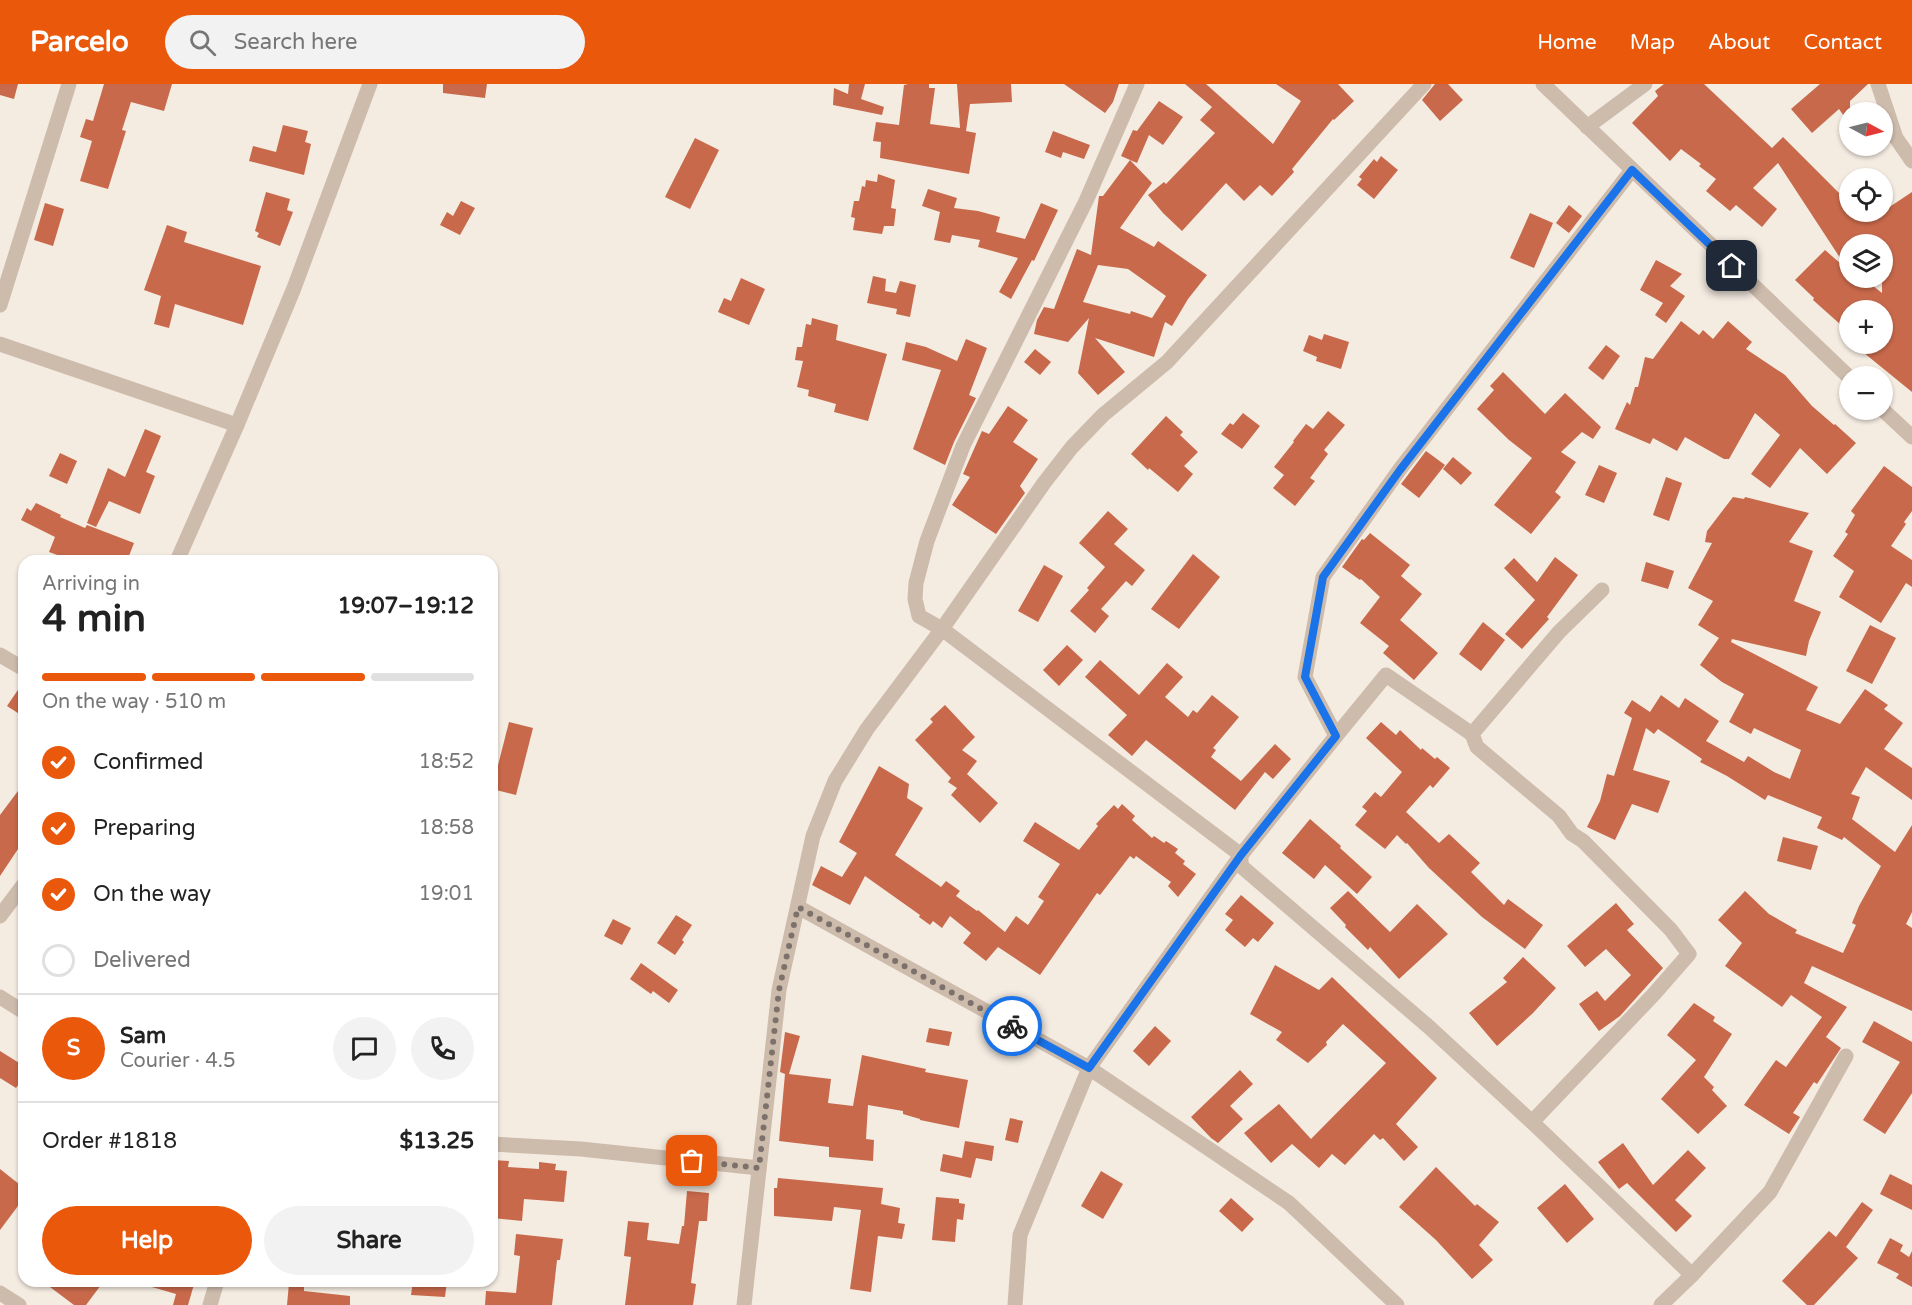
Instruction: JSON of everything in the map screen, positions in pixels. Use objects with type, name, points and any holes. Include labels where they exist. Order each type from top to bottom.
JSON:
[{"type":"street","points":[[0,305],[69,84]]},
{"type":"street","points":[[180,555],[294,288],[370,84]]},
{"type":"street","points":[[1137,84],[1086,201],[963,446],[927,542],[916,582],[915,599],[919,616],[942,629],[1241,855]]},
{"type":"street","points":[[744,1305],[779,990],[813,836],[835,781],[867,729],[942,629],[1044,483],[1072,447],[1103,415],[1167,362],[1424,84]]},
{"type":"street","points":[[1543,84],[1839,368]]},
{"type":"street","points":[[1587,127],[1645,84]]},
{"type":"street","points":[[1878,84],[1896,138],[1912,161]]},
{"type":"street","points":[[1336,736],[1305,677],[1323,577],[1400,470],[1632,170]]},
{"type":"street","points":[[0,344],[237,425]]},
{"type":"street","points":[[1893,419],[1912,437]]},
{"type":"street","points":[[1472,734],[1559,632],[1602,590]]},
{"type":"street","points":[[0,655],[18,666]]},
{"type":"street","points":[[1015,1305],[1020,1235],[1089,1068],[1241,855],[1386,675],[1472,734],[1477,747],[1559,816],[1572,834],[1583,841],[1671,930],[1689,954],[1532,1122]]},
{"type":"street","points":[[1241,855],[1241,866],[1429,1028],[1532,1122],[1692,1275]]},
{"type":"street","points":[[0,916],[18,892]]},
{"type":"street","points":[[798,907],[1089,1068],[1289,1203],[1397,1305]]},
{"type":"street","points":[[0,997],[18,1008]]},
{"type":"street","points":[[1661,1305],[1770,1192],[1846,1056]]},
{"type":"street","points":[[498,1144],[581,1149],[759,1168]]},
{"type":"street","points":[[210,1305],[215,1287]]},
{"type":"street","points":[[0,1293],[19,1305]]},
{"type":"building","points":[[0,84],[18,84],[14,99],[0,95]]},
{"type":"building","points":[[104,84],[172,84],[164,111],[131,102],[122,130],[126,131],[108,189],[80,181],[92,141],[80,137],[86,119],[93,121]]},
{"type":"building","points":[[443,84],[487,84],[485,98],[443,93]]},
{"type":"building","points":[[849,84],[865,84],[861,99],[884,107],[882,115],[833,105],[834,88],[848,94]]},
{"type":"building","points":[[929,84],[929,88],[935,88],[930,124],[960,128],[957,84],[1011,84],[1012,102],[970,104],[966,131],[976,133],[969,174],[880,158],[881,142],[873,141],[876,122],[899,125],[904,85]]},
{"type":"building","points":[[1064,84],[1119,84],[1113,102],[1105,113]]},
{"type":"building","points":[[1185,84],[1206,84],[1273,144],[1301,101],[1276,84],[1338,84],[1354,101],[1333,119],[1292,169],[1294,172],[1272,196],[1260,185],[1244,201],[1226,183],[1182,231],[1148,195],[1164,182],[1166,184],[1215,133],[1200,120],[1212,107]]},
{"type":"building","points":[[1435,84],[1448,84],[1463,100],[1440,121],[1422,100]]},
{"type":"building","points":[[1664,84],[1704,84],[1772,148],[1783,137],[1839,193],[1839,222],[1893,222],[1893,205],[1912,192],[1912,392],[1893,377],[1893,366],[1880,366],[1865,354],[1893,354],[1893,300],[1839,300],[1839,323],[1795,280],[1825,250],[1839,262],[1839,288],[1876,288],[1882,293],[1882,288],[1893,288],[1893,234],[1839,234],[1839,256],[1778,163],[1753,188],[1777,209],[1762,227],[1736,205],[1730,211],[1706,191],[1716,179],[1699,166],[1701,164],[1681,149],[1670,161],[1632,123],[1658,96],[1655,91]]},
{"type":"building","points":[[1820,84],[1868,84],[1850,102],[1839,102],[1839,109],[1812,133],[1791,109]]},
{"type":"building","points":[[1159,101],[1183,117],[1163,145],[1149,135],[1137,163],[1121,156],[1133,130],[1137,131]]},
{"type":"building","points":[[283,125],[308,131],[305,142],[311,144],[304,175],[249,161],[253,146],[276,152]]},
{"type":"building","points":[[1053,131],[1090,145],[1084,159],[1063,152],[1061,158],[1045,152]]},
{"type":"building","points":[[695,138],[719,150],[690,209],[665,197]]},
{"type":"building","points":[[1381,156],[1398,170],[1374,199],[1357,185],[1362,179],[1359,177],[1374,159],[1377,162]]},
{"type":"building","points":[[1130,160],[1152,183],[1120,228],[1154,247],[1158,241],[1207,275],[1188,299],[1172,326],[1165,322],[1154,357],[1095,338],[1125,372],[1098,395],[1078,373],[1089,318],[1068,342],[1034,334],[1037,320],[1044,307],[1054,309],[1077,249],[1091,255],[1099,196],[1103,196]],"holes":[[[1098,265],[1128,269],[1166,296],[1152,318],[1131,311],[1130,314],[1083,302]]]},
{"type":"building","points":[[878,174],[895,180],[891,208],[896,209],[894,226],[884,226],[882,234],[853,230],[855,218],[851,217],[854,201],[859,201],[862,186],[865,187],[866,180],[877,182]]},
{"type":"building","points":[[928,189],[957,198],[954,208],[1000,217],[996,232],[1025,239],[1041,203],[1058,210],[1034,261],[1032,260],[1011,299],[999,292],[1018,258],[978,247],[980,240],[952,235],[950,243],[934,240],[940,212],[922,206]]},
{"type":"building","points":[[266,192],[290,199],[287,210],[293,212],[280,246],[257,237],[259,233],[255,231]]},
{"type":"building","points":[[461,201],[475,208],[460,235],[440,225],[447,212],[453,216]]},
{"type":"building","points":[[45,203],[64,209],[53,246],[34,240]]},
{"type":"building","points":[[1569,205],[1582,216],[1569,233],[1556,223]]},
{"type":"building","points":[[1530,213],[1553,223],[1534,268],[1510,258]]},
{"type":"building","points":[[167,225],[187,232],[184,242],[261,266],[243,325],[175,304],[169,328],[154,324],[161,296],[144,290]]},
{"type":"building","points":[[1656,260],[1682,274],[1670,286],[1685,296],[1666,323],[1655,315],[1663,303],[1640,290]]},
{"type":"building","points":[[873,276],[886,279],[885,291],[896,293],[900,281],[916,285],[910,317],[896,314],[897,309],[867,303]]},
{"type":"building","points":[[741,278],[765,289],[749,325],[718,312],[724,298],[731,301]]},
{"type":"building","points":[[812,318],[838,325],[836,340],[887,354],[868,421],[834,412],[836,404],[808,396],[809,390],[797,387],[803,361],[795,360],[797,347],[802,347],[806,324],[811,325]]},
{"type":"building","points":[[1681,321],[1699,335],[1703,330],[1713,339],[1728,321],[1752,342],[1746,349],[1785,375],[1812,406],[1856,443],[1827,474],[1800,448],[1770,488],[1751,474],[1780,435],[1755,413],[1729,459],[1724,459],[1685,437],[1677,451],[1653,438],[1650,444],[1615,429],[1627,402],[1630,405],[1635,387],[1638,387],[1645,357],[1653,359]]},
{"type":"building","points":[[1324,334],[1349,342],[1341,369],[1316,361],[1317,357],[1303,351],[1309,335],[1322,340]]},
{"type":"building","points":[[966,339],[987,348],[969,395],[976,398],[945,465],[913,449],[941,370],[902,360],[906,342],[926,347],[957,361]]},
{"type":"building","points":[[1606,345],[1620,356],[1603,380],[1588,368]]},
{"type":"building","points":[[1035,349],[1051,362],[1040,375],[1024,362]]},
{"type":"building","points":[[1503,372],[1545,414],[1565,393],[1601,427],[1593,439],[1582,432],[1561,452],[1576,462],[1555,492],[1561,497],[1531,534],[1494,505],[1532,458],[1509,440],[1477,409],[1494,390],[1490,386]]},
{"type":"building","points":[[1008,406],[1028,420],[1013,442],[1038,459],[1020,486],[1025,493],[996,534],[952,505],[970,477],[963,474],[982,431],[989,434]]},
{"type":"building","points":[[1328,411],[1345,425],[1324,450],[1328,454],[1310,478],[1315,481],[1295,506],[1273,488],[1284,475],[1274,467],[1306,424],[1313,429]]},
{"type":"building","points":[[1243,413],[1260,426],[1242,449],[1221,434]]},
{"type":"building","points":[[1166,416],[1183,432],[1180,435],[1198,452],[1184,466],[1193,474],[1178,492],[1131,454]]},
{"type":"building","points":[[145,429],[161,436],[146,472],[155,476],[140,514],[109,501],[96,527],[87,523],[108,468],[125,477]]},
{"type":"building","points":[[1426,451],[1445,465],[1419,498],[1401,484]]},
{"type":"building","points":[[60,453],[77,461],[67,484],[49,476]]},
{"type":"building","points":[[1453,457],[1472,473],[1461,485],[1443,469]]},
{"type":"building","points":[[1599,465],[1617,473],[1604,503],[1585,495]]},
{"type":"building","points":[[1884,466],[1912,487],[1912,511],[1891,546],[1912,560],[1912,587],[1906,583],[1881,623],[1839,597],[1854,571],[1833,556],[1848,534],[1845,532],[1855,515],[1851,511]]},
{"type":"building","points":[[1666,477],[1682,483],[1669,521],[1653,515]]},
{"type":"building","points":[[1733,497],[1744,499],[1745,497],[1809,513],[1789,542],[1813,551],[1794,601],[1821,612],[1809,641],[1806,656],[1732,639],[1731,642],[1818,687],[1806,710],[1840,724],[1865,689],[1888,705],[1884,709],[1903,723],[1884,749],[1912,768],[1912,800],[1866,767],[1851,794],[1860,797],[1852,819],[1895,852],[1912,825],[1912,912],[1906,924],[1912,928],[1912,1011],[1812,966],[1804,983],[1847,1007],[1826,1037],[1841,1048],[1817,1084],[1814,1082],[1793,1113],[1800,1117],[1789,1134],[1744,1105],[1776,1060],[1786,1067],[1822,1017],[1791,995],[1782,1007],[1725,966],[1742,943],[1718,920],[1745,891],[1769,914],[1797,930],[1795,933],[1843,953],[1856,925],[1852,923],[1859,906],[1881,866],[1844,837],[1842,840],[1817,828],[1822,817],[1768,795],[1765,800],[1700,762],[1702,759],[1658,729],[1654,734],[1646,728],[1633,770],[1670,781],[1658,813],[1632,804],[1615,840],[1587,827],[1600,801],[1607,774],[1614,776],[1632,718],[1624,713],[1632,700],[1650,712],[1661,695],[1679,708],[1685,698],[1719,721],[1706,741],[1744,762],[1748,756],[1790,779],[1801,750],[1754,728],[1751,734],[1729,722],[1744,694],[1722,682],[1700,665],[1719,638],[1698,625],[1713,601],[1688,588],[1712,543],[1705,542],[1707,531]]},
{"type":"building","points":[[36,503],[85,528],[87,525],[134,543],[129,555],[57,555],[49,552],[55,537],[21,520],[27,508],[31,511]]},
{"type":"building","points":[[1108,511],[1128,529],[1114,544],[1145,570],[1132,586],[1126,581],[1101,609],[1109,616],[1095,633],[1070,611],[1105,567],[1079,543]]},
{"type":"building","points":[[1370,533],[1410,565],[1401,576],[1422,594],[1400,620],[1438,653],[1414,680],[1383,653],[1389,646],[1360,623],[1380,597],[1361,579],[1342,567],[1362,539],[1364,540]]},
{"type":"building","points":[[1193,554],[1220,577],[1179,629],[1151,609]]},
{"type":"building","points":[[1555,557],[1578,575],[1547,617],[1549,619],[1522,649],[1505,634],[1535,600],[1504,568],[1514,558],[1537,582]]},
{"type":"building","points":[[1646,562],[1674,571],[1668,589],[1641,581]]},
{"type":"building","points":[[1044,565],[1063,576],[1038,622],[1018,611]]},
{"type":"building","points":[[1483,622],[1505,640],[1481,671],[1459,654]]},
{"type":"building","points":[[1870,625],[1896,638],[1872,684],[1846,671]]},
{"type":"building","points":[[1067,645],[1083,660],[1059,686],[1043,670]]},
{"type":"building","points":[[1100,660],[1139,695],[1167,663],[1183,677],[1165,697],[1188,717],[1193,710],[1197,713],[1212,695],[1239,717],[1213,748],[1216,750],[1211,757],[1241,781],[1275,744],[1291,759],[1273,779],[1265,772],[1235,810],[1146,740],[1132,756],[1108,735],[1127,715],[1085,677]]},
{"type":"building","points":[[18,690],[18,713],[7,706]]},
{"type":"building","points":[[945,705],[975,737],[962,750],[977,761],[967,774],[998,803],[980,823],[951,795],[957,788],[948,782],[951,778],[915,740],[933,722],[930,719]]},
{"type":"building","points":[[509,722],[533,728],[516,795],[498,790],[498,765]]},
{"type":"building","points":[[1381,722],[1396,735],[1400,730],[1421,750],[1422,748],[1435,759],[1437,757],[1450,768],[1433,788],[1430,785],[1406,812],[1439,843],[1449,834],[1480,863],[1471,872],[1504,905],[1508,899],[1543,925],[1525,949],[1482,917],[1397,835],[1385,849],[1355,825],[1367,811],[1362,807],[1375,792],[1381,797],[1402,772],[1366,738]]},
{"type":"building","points":[[879,766],[909,784],[907,798],[923,808],[895,855],[941,887],[946,881],[960,891],[956,896],[1005,932],[1016,916],[1028,925],[1044,901],[1038,897],[1060,864],[1023,841],[1035,822],[1079,850],[1098,826],[1096,824],[1114,805],[1118,809],[1122,804],[1135,816],[1132,820],[1152,838],[1154,836],[1164,843],[1166,841],[1178,849],[1175,853],[1185,861],[1183,864],[1196,874],[1178,897],[1168,886],[1171,882],[1136,856],[1134,859],[1130,856],[1100,895],[1097,893],[1040,975],[998,947],[986,961],[963,943],[971,933],[950,916],[942,928],[933,921],[930,925],[919,917],[920,915],[865,876],[850,905],[812,885],[821,866],[842,877],[857,853],[839,842]]},
{"type":"building","points":[[18,791],[18,849],[0,876],[0,815]]},
{"type":"building","points":[[1310,819],[1372,877],[1357,894],[1325,865],[1314,879],[1282,853]]},
{"type":"building","points":[[1783,837],[1818,846],[1811,870],[1777,861]]},
{"type":"building","points":[[1348,891],[1390,932],[1417,904],[1448,934],[1399,979],[1370,947],[1368,950],[1345,927],[1346,925],[1330,908]]},
{"type":"building","points":[[1241,895],[1274,923],[1258,942],[1253,938],[1245,947],[1225,930],[1233,920],[1225,914]]},
{"type":"building","points":[[1616,903],[1634,924],[1627,930],[1663,968],[1620,1016],[1599,1031],[1579,1004],[1597,991],[1605,1001],[1631,975],[1606,949],[1585,967],[1567,946]]},
{"type":"building","points":[[676,915],[692,925],[675,955],[657,943]]},
{"type":"building","points":[[613,919],[631,928],[622,945],[604,936]]},
{"type":"building","points":[[1523,957],[1556,988],[1497,1046],[1469,1013],[1507,982],[1503,978]]},
{"type":"building","points":[[641,963],[678,990],[669,1003],[653,991],[651,994],[630,979]]},
{"type":"building","points":[[1275,965],[1319,990],[1332,977],[1437,1078],[1396,1124],[1418,1147],[1404,1161],[1383,1138],[1380,1140],[1374,1134],[1345,1165],[1332,1154],[1319,1168],[1292,1144],[1271,1163],[1244,1133],[1279,1104],[1311,1139],[1386,1063],[1343,1024],[1326,1042],[1327,1045],[1308,1063],[1276,1040],[1282,1032],[1250,1014]]},
{"type":"building","points":[[1694,1003],[1715,1017],[1713,1021],[1732,1034],[1704,1077],[1714,1087],[1712,1090],[1727,1106],[1698,1134],[1661,1099],[1696,1060],[1667,1035]]},
{"type":"building","points":[[1874,1021],[1912,1042],[1912,1093],[1885,1134],[1863,1120],[1900,1062],[1862,1042]]},
{"type":"building","points":[[1155,1026],[1171,1041],[1149,1066],[1133,1051]]},
{"type":"building","points":[[929,1028],[952,1032],[949,1046],[926,1042]]},
{"type":"building","points":[[785,1032],[800,1036],[789,1074],[831,1079],[828,1103],[853,1106],[862,1055],[926,1069],[925,1072],[968,1080],[959,1128],[920,1120],[903,1114],[903,1111],[868,1105],[866,1139],[874,1140],[873,1161],[829,1157],[829,1147],[779,1141],[785,1074],[780,1072]]},
{"type":"building","points":[[0,1051],[18,1062],[18,1085],[16,1088],[0,1078]]},
{"type":"building","points":[[1240,1070],[1253,1084],[1230,1106],[1243,1119],[1218,1143],[1191,1117]]},
{"type":"building","points":[[1010,1118],[1023,1121],[1018,1143],[1005,1140]]},
{"type":"building","points":[[965,1141],[994,1146],[992,1161],[976,1158],[971,1178],[940,1171],[943,1154],[962,1158]]},
{"type":"building","points":[[1623,1143],[1653,1185],[1688,1150],[1706,1168],[1675,1200],[1692,1216],[1676,1232],[1627,1183],[1619,1189],[1598,1162]]},
{"type":"building","points":[[498,1160],[509,1161],[508,1167],[539,1169],[539,1162],[556,1164],[555,1170],[567,1171],[564,1202],[524,1199],[522,1221],[498,1219]]},
{"type":"building","points":[[1436,1167],[1475,1206],[1477,1204],[1499,1222],[1479,1245],[1493,1260],[1472,1279],[1436,1240],[1399,1207]]},
{"type":"building","points":[[0,1169],[18,1183],[18,1206],[0,1230]]},
{"type":"building","points":[[1101,1171],[1123,1184],[1103,1219],[1081,1206]]},
{"type":"building","points":[[1890,1174],[1912,1185],[1912,1210],[1880,1194]]},
{"type":"building","points":[[778,1178],[883,1188],[881,1204],[900,1208],[898,1223],[905,1224],[902,1239],[878,1236],[871,1292],[850,1289],[861,1210],[834,1207],[832,1221],[774,1216],[774,1188],[777,1188]]},
{"type":"building","points":[[1565,1184],[1594,1219],[1567,1243],[1537,1208]]},
{"type":"building","points":[[687,1191],[709,1193],[707,1221],[699,1221],[691,1283],[696,1284],[693,1305],[625,1305],[631,1257],[624,1256],[628,1221],[649,1223],[647,1240],[679,1244],[682,1226],[684,1226]]},
{"type":"building","points":[[936,1197],[959,1199],[959,1203],[965,1204],[963,1220],[957,1219],[955,1242],[932,1240]]},
{"type":"building","points":[[1231,1198],[1254,1219],[1242,1232],[1219,1211]]},
{"type":"building","points":[[1862,1202],[1873,1210],[1846,1247],[1858,1258],[1814,1305],[1807,1305],[1782,1281],[1829,1231],[1836,1237]]},
{"type":"building","points":[[516,1234],[563,1239],[560,1260],[557,1260],[552,1305],[485,1305],[486,1291],[516,1293],[520,1256],[514,1255]]},
{"type":"building","points":[[1890,1238],[1903,1245],[1900,1251],[1909,1257],[1912,1251],[1912,1287],[1896,1278],[1899,1274],[1877,1263]]},
{"type":"building","points":[[50,1287],[100,1287],[86,1305],[74,1305]]},
{"type":"building","points":[[152,1287],[193,1287],[188,1305],[173,1305],[176,1294]]},
{"type":"building","points":[[289,1287],[304,1287],[304,1291],[350,1296],[350,1305],[287,1305]]},
{"type":"building","points":[[412,1287],[446,1287],[445,1297],[411,1295]]},
{"type":"way so far","points":[[692,1161],[759,1168],[779,990],[798,907],[1012,1026]]},
{"type":"route","points":[[1012,1026],[1089,1068],[1241,855],[1336,736],[1305,677],[1323,577],[1400,470],[1632,170],[1732,266]]}]
